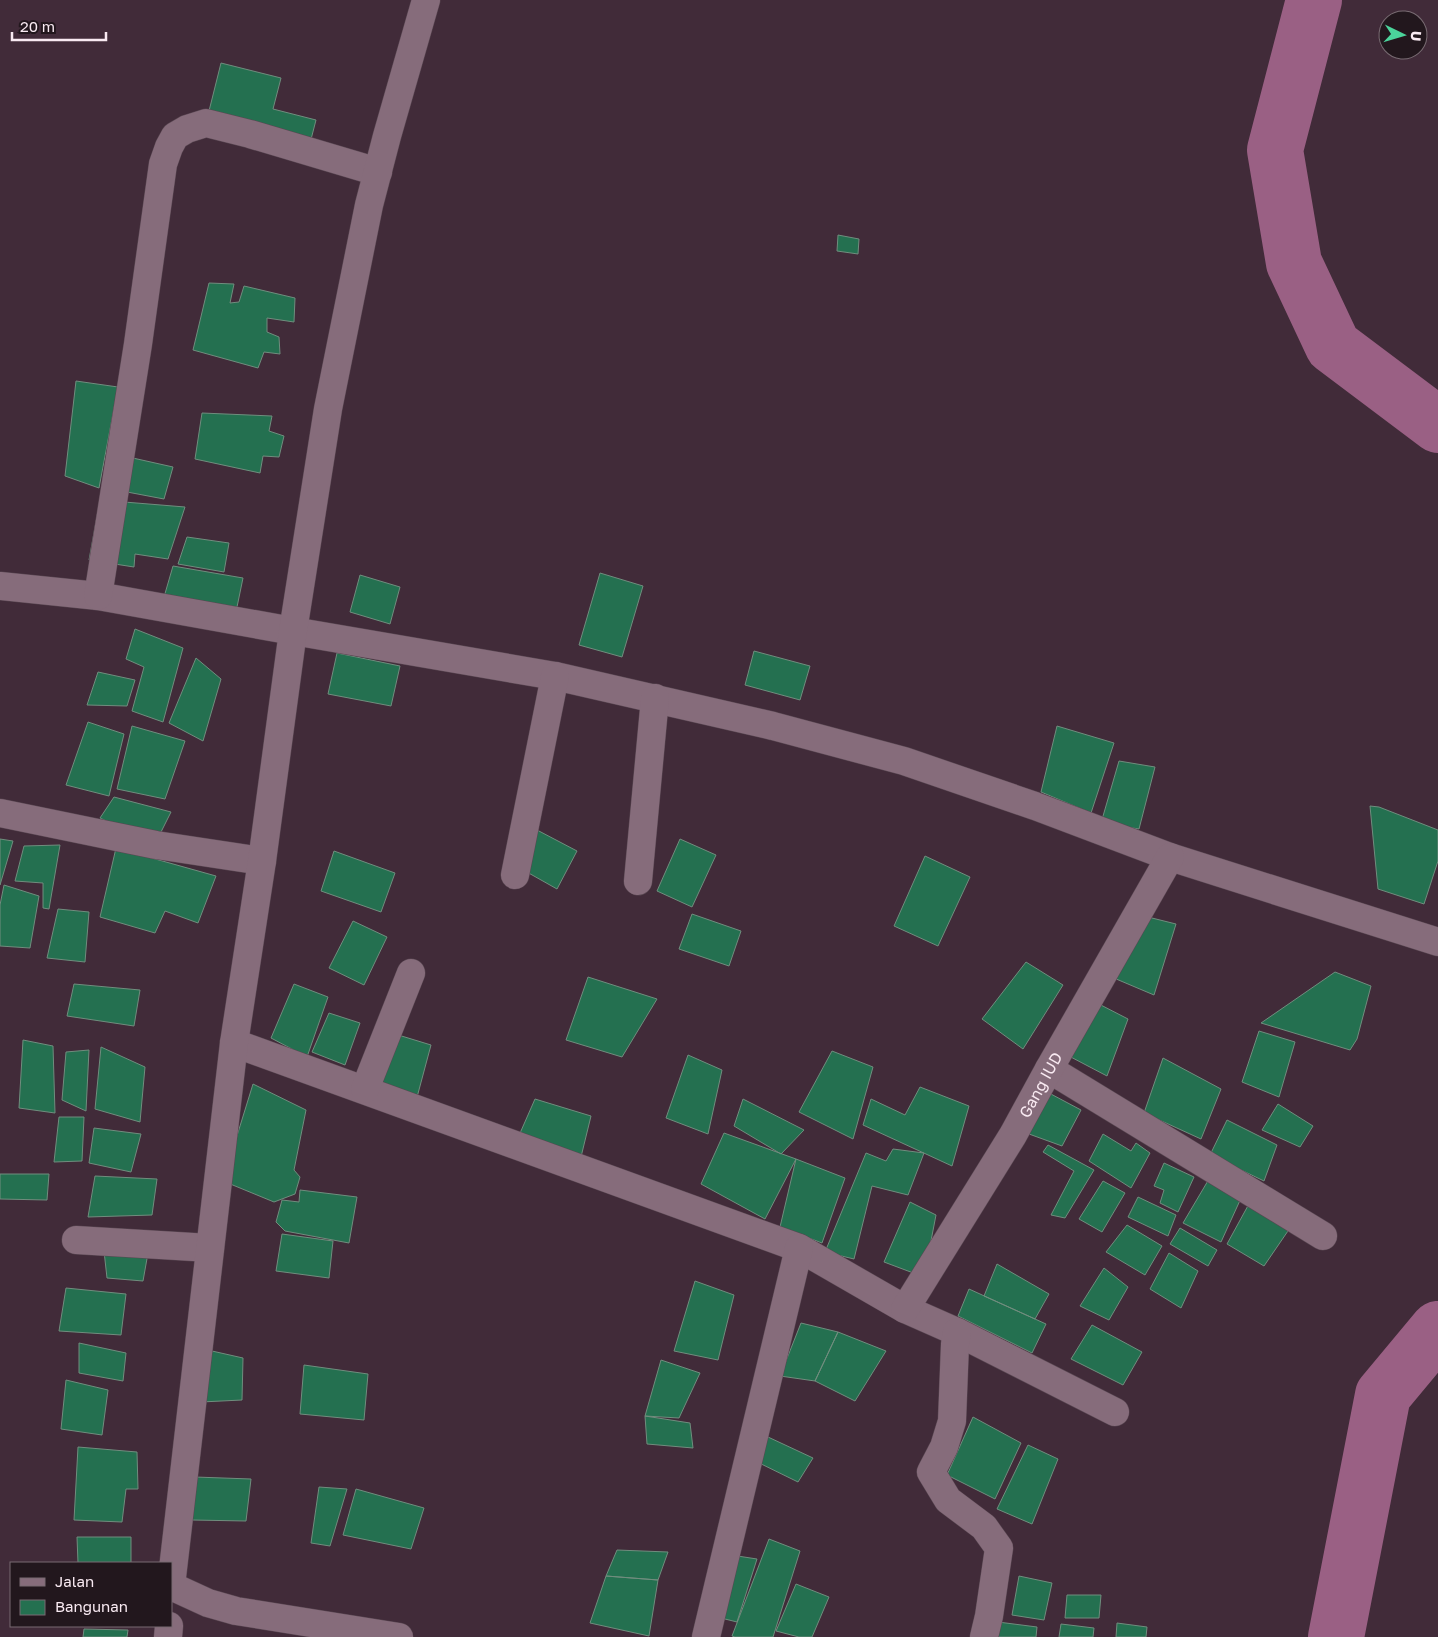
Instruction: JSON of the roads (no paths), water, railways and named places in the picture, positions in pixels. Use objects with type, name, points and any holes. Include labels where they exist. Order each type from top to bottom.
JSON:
[{"type":"street","points":[[172,1577],[234,1043],[262,861],[293,631],[328,409],[356,265],[378,172],[426,0]]},
{"type":"street","points":[[98,596],[164,164],[169,147],[175,136],[188,129],[206,124],[250,134],[378,172]]},
{"type":"street","points":[[0,586],[98,596],[555,676],[773,726],[904,761],[1035,806],[1170,856],[1438,942]]},
{"type":"street","points":[[515,875],[555,676]]},
{"type":"street","points":[[638,881],[655,698]]},
{"type":"street","points":[[0,813],[156,845],[262,861]]},
{"type":"street","name":"Gang IUD","points":[[905,1309],[1013,1135],[1170,856]]},
{"type":"street","points":[[365,1089],[411,973]]},
{"type":"street","points":[[234,1043],[799,1248],[905,1309],[957,1332],[1115,1412]]},
{"type":"street","points":[[1049,1069],[1323,1236]]},
{"type":"street","points":[[76,1240],[210,1248]]},
{"type":"street","points":[[706,1637],[799,1248]]},
{"type":"street","points":[[957,1332],[952,1421],[944,1447],[931,1472],[948,1500],[984,1527],[999,1548],[984,1637]]},
{"type":"street","points":[[172,1586],[208,1603],[236,1611],[399,1637]]},
{"type":"waterway","points":[[1314,0],[1275,150],[1294,263],[1333,346],[1438,425]]},
{"type":"waterway","points":[[1336,1637],[1383,1395],[1438,1329]]}]
